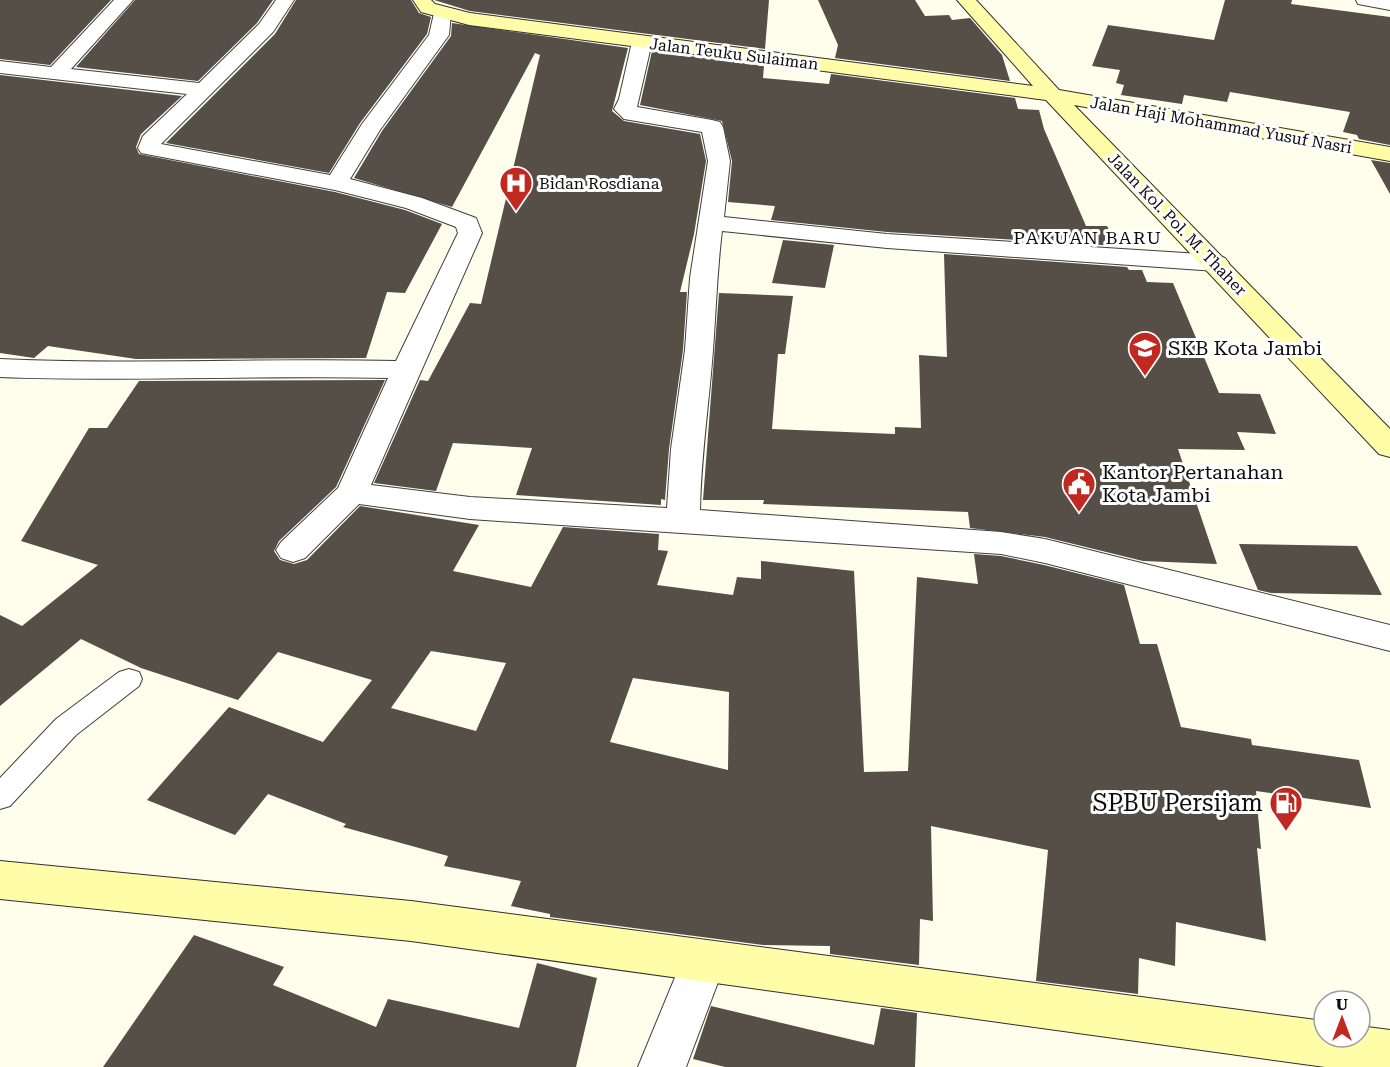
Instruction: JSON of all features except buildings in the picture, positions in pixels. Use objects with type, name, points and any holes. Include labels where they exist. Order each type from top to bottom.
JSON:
[{"type":"street","points":[[57,72],[124,0]]},
{"type":"street","points":[[285,0],[266,28],[151,141],[149,148],[336,183],[423,206],[460,219],[469,228],[470,233],[409,370],[360,470],[352,493],[293,550]]},
{"type":"street","name":"Jalan Teuku Sulaiman","points":[[422,0],[428,8],[442,13],[642,42],[1052,95]]},
{"type":"street","name":"Jalan Kol. Pol. M. Thaher","points":[[966,0],[1052,95],[1216,263],[1390,447]]},
{"type":"street","points":[[1365,0],[1390,4]]},
{"type":"street","points":[[336,183],[370,129],[439,35],[442,13]]},
{"type":"street","points":[[642,42],[630,99],[625,109],[632,114],[705,124],[715,129],[719,161],[703,278],[699,350],[686,450],[683,520]]},
{"type":"street","points":[[0,67],[204,90]]},
{"type":"street","name":"Jalan Haji Mohammad Yusuf Nasri","points":[[1052,95],[1390,154]]},
{"type":"street","points":[[711,223],[886,241],[1216,263]]},
{"type":"street","points":[[0,368],[89,372],[288,367],[409,370]]},
{"type":"street","points":[[352,493],[470,508],[683,520],[1000,543],[1045,551],[1390,638]]},
{"type":"street","points":[[0,880],[411,921],[1390,1053]]},
{"type":"street","points":[[662,1067],[704,961]]},
{"type":"lane","points":[[0,796],[66,727],[129,679]]},
{"type":"place","name":"Bidan Rosdiana","points":[[516,212]]},
{"type":"place","name":"SKB Kota Jambi","points":[[1145,377]]},
{"type":"place","name":"Kantor Pertanahan Kota Jambi","points":[[1079,513]]},
{"type":"place","name":"SPBU Persijam","points":[[1286,832]]},
{"type":"district","name":"PAKUAN BARU","points":[[1088,237]]}]
